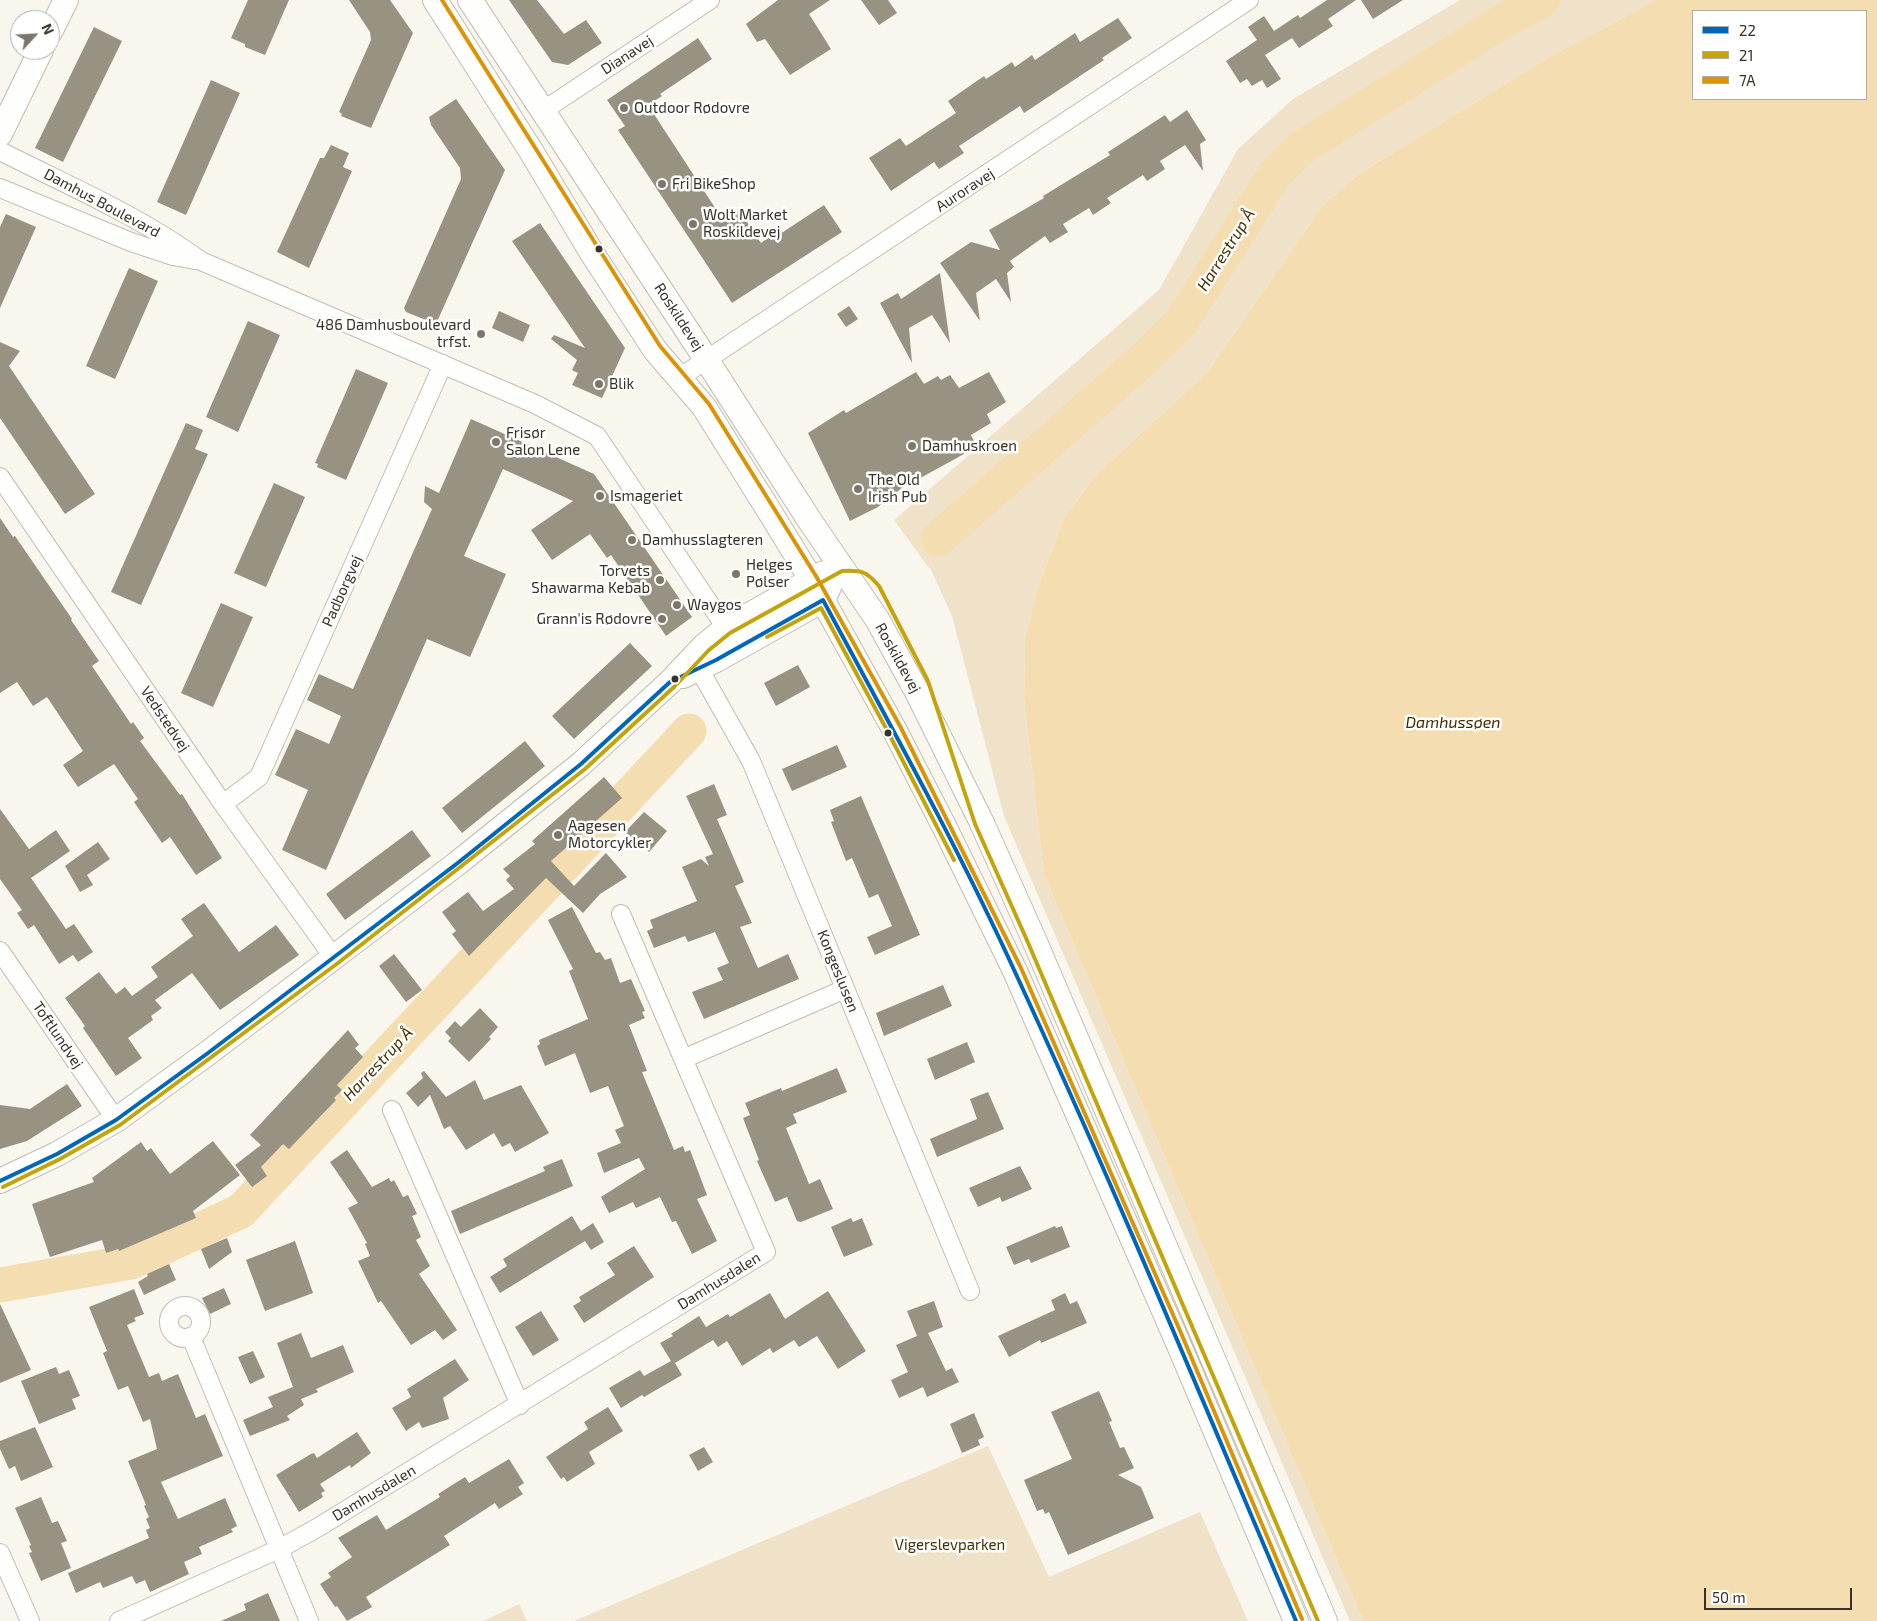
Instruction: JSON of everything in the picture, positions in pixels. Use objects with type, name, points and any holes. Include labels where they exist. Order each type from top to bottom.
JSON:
[{"type":"main road","points":[[60,12],[66,0]]},
{"type":"main road","points":[[435,0],[531,151],[592,253],[655,350],[708,414],[811,579],[940,817],[1015,971],[1175,1336],[1296,1621]]},
{"type":"main road","name":"Roskildevej","points":[[470,0],[877,619],[912,682],[981,821],[1039,950],[1325,1621]]},
{"type":"main road","points":[[0,134],[36,60]]},
{"type":"main road","points":[[696,663],[726,628],[811,579],[840,565]]},
{"type":"main road","points":[[0,1181],[56,1154],[116,1120],[334,958],[581,764],[670,682],[696,663],[823,600],[840,565]]},
{"type":"street","name":"Dianavej","points":[[544,110],[710,0]]},
{"type":"street","name":"Auroravej","points":[[679,378],[1249,0]]},
{"type":"street","name":"Damhus Boulevard","points":[[0,151],[147,226],[201,260],[550,411],[597,436],[726,628]]},
{"type":"street","name":"Damhus Boulevard","points":[[0,188],[131,242],[173,256],[201,260]]},
{"type":"street","name":"Padborgvej","points":[[223,804],[259,777],[443,364]]},
{"type":"street","name":"Vedstedvej","points":[[0,477],[223,804],[334,958]]},
{"type":"street","name":"Kongeslusen","points":[[696,663],[751,761],[970,1291]]},
{"type":"street","name":"Damhusdalen","points":[[120,1621],[279,1550],[766,1252],[621,914]]},
{"type":"street","name":"Toftlundvej","points":[[0,951],[116,1120]]},
{"type":"street","points":[[683,1059],[845,989]]},
{"type":"street","points":[[392,1110],[520,1404]]},
{"type":"street","points":[[191,1337],[309,1621]]},
{"type":"street","points":[[0,1553],[30,1621]]},
{"type":"green space","points":[[1460,0],[1656,0],[1549,57],[1360,173],[1323,205],[1208,371],[1096,475],[1064,518],[1037,590],[1025,638],[1024,700],[1044,875],[1363,1621],[1350,1621],[1004,816],[952,616],[932,572],[894,520],[1159,290],[1238,149],[1293,99]]},
{"type":"green space","name":"Vigerslevparken","points":[[988,1446],[1049,1577],[1200,1512],[1248,1621],[574,1621]]},
{"type":"green space","points":[[519,1604],[527,1621],[483,1621]]},
{"type":"water","name":"Damhussøen","points":[[1656,0],[1877,0],[1877,1621],[1363,1621],[1044,875],[1024,700],[1025,638],[1037,590],[1064,518],[1096,475],[1208,371],[1323,205],[1360,173],[1549,57]]},
{"type":"building","points":[[248,0],[289,0],[265,55],[245,47],[245,44],[231,38]]},
{"type":"building","points":[[349,0],[390,0],[413,33],[371,128],[341,116],[342,114],[339,112],[371,40],[370,32]]},
{"type":"building","points":[[509,0],[537,0],[564,34],[586,20],[602,43],[568,65],[552,62]]},
{"type":"building","points":[[778,0],[830,0],[809,14],[831,49],[790,75],[765,39],[757,42],[746,24]]},
{"type":"building","points":[[861,0],[888,0],[897,13],[879,25]]},
{"type":"building","points":[[1327,0],[1356,0],[1328,19],[1333,26],[1299,48],[1292,38],[1265,55],[1281,79],[1267,88],[1262,80],[1252,86],[1247,79],[1240,83],[1226,61],[1257,40],[1248,27],[1264,16],[1274,31],[1298,15],[1300,18]]},
{"type":"building","points":[[1361,0],[1403,0],[1373,19]]},
{"type":"building","points":[[1118,18],[1132,38],[1102,58],[1104,60],[1024,113],[1020,106],[959,146],[964,153],[939,169],[934,162],[891,191],[869,158],[900,138],[906,146],[956,113],[948,101],[984,76],[986,79],[1012,62],[1015,67],[1032,55],[1035,60],[1075,33],[1080,42]]},
{"type":"building","points":[[94,27],[122,41],[63,162],[35,148]]},
{"type":"building","points":[[698,38],[712,59],[660,94],[662,96],[648,105],[723,220],[739,210],[761,243],[769,237],[771,240],[824,205],[842,232],[732,303],[618,130],[625,126],[607,100]]},
{"type":"building","points":[[211,80],[240,93],[186,215],[157,202]]},
{"type":"building","points":[[456,99],[505,170],[436,324],[406,312],[404,308],[461,179],[460,168],[431,125],[429,117]]},
{"type":"building","points":[[1187,110],[1206,140],[1200,144],[1203,171],[1185,145],[1160,161],[1165,169],[1147,181],[1143,175],[1107,198],[1111,203],[1093,215],[1089,208],[1063,224],[1068,232],[1050,243],[1045,236],[1010,261],[1014,267],[1007,273],[1011,302],[996,279],[976,293],[980,321],[940,263],[971,242],[1000,250],[989,230],[1044,198],[1043,196],[1110,155],[1108,152],[1165,115],[1170,122]]},
{"type":"building","points":[[331,145],[349,153],[343,167],[352,171],[309,268],[277,252],[320,158],[324,158]]},
{"type":"building","points":[[6,214],[36,227],[0,308],[0,227]]},
{"type":"building","points":[[540,223],[625,348],[602,398],[572,385],[578,373],[572,370],[577,360],[551,339],[554,335],[585,348],[512,241]]},
{"type":"building","points":[[129,268],[158,281],[115,379],[86,366]]},
{"type":"building","points":[[940,273],[950,343],[932,315],[909,328],[912,363],[880,303],[898,293],[901,299]]},
{"type":"building","points":[[849,306],[858,319],[846,327],[837,314]]},
{"type":"building","points":[[499,311],[530,325],[523,342],[492,328]]},
{"type":"building","points":[[248,321],[280,335],[238,432],[206,417]]},
{"type":"building","points":[[0,342],[20,351],[9,366],[95,494],[65,514],[0,418]]},
{"type":"building","points":[[356,369],[388,383],[346,480],[317,467],[318,464],[315,463]]},
{"type":"building","name":"Damhuskroen","points":[[916,372],[924,384],[938,376],[941,380],[950,375],[959,388],[989,372],[1006,402],[987,414],[991,423],[971,435],[974,441],[962,448],[964,454],[913,482],[912,480],[878,507],[850,521],[808,433],[844,410],[846,413]]},
{"type":"building","points":[[471,419],[594,474],[692,617],[666,636],[611,555],[607,558],[590,534],[552,560],[531,530],[573,501],[503,469],[464,556],[506,574],[470,657],[427,639],[326,870],[282,850],[308,790],[275,775],[296,729],[329,744],[341,716],[307,700],[319,674],[353,689],[432,509],[424,502],[425,486],[439,493]]},
{"type":"building","points":[[186,423],[203,430],[195,449],[208,454],[141,605],[111,592]]},
{"type":"building","points":[[274,483],[305,497],[266,587],[234,573]]},
{"type":"building","points":[[0,518],[13,537],[15,536],[72,619],[99,661],[92,666],[131,724],[133,722],[144,738],[140,741],[180,795],[182,794],[222,858],[196,875],[170,837],[162,843],[134,802],[138,799],[114,764],[78,787],[63,765],[83,751],[47,697],[33,706],[17,682],[0,693]]},
{"type":"building","points":[[221,603],[253,617],[213,707],[181,693]]},
{"type":"building","points":[[630,643],[652,666],[574,739],[552,716]]},
{"type":"building","points":[[798,665],[810,687],[776,706],[764,683]]},
{"type":"building","points":[[525,741],[545,766],[462,833],[442,808]]},
{"type":"building","points":[[837,745],[847,767],[792,791],[782,769]]},
{"type":"building","points":[[604,777],[622,798],[551,861],[574,886],[606,853],[627,877],[600,894],[583,913],[546,878],[469,956],[452,934],[456,931],[442,912],[468,892],[483,911],[514,889],[506,880],[510,876],[503,869],[535,844],[532,841]]},
{"type":"building","points":[[714,784],[727,815],[717,819],[744,882],[735,886],[752,923],[740,927],[758,968],[788,954],[799,979],[704,1019],[692,992],[723,980],[717,968],[729,963],[715,932],[688,942],[685,936],[654,948],[647,931],[653,928],[650,920],[697,901],[682,867],[701,859],[709,866],[705,857],[713,854],[686,796]]},
{"type":"building","points":[[861,796],[920,935],[875,955],[867,937],[892,926],[878,894],[869,898],[852,858],[846,861],[831,822],[834,821],[830,810]]},
{"type":"building","points":[[0,809],[29,849],[56,830],[70,851],[31,878],[66,929],[74,924],[93,952],[78,962],[73,955],[59,964],[34,925],[28,929],[17,913],[22,910],[0,879]]},
{"type":"building","points":[[644,812],[667,831],[649,852],[625,832]]},
{"type":"building","points":[[412,830],[431,856],[345,920],[326,894]]},
{"type":"building","points":[[98,842],[110,859],[87,875],[93,885],[80,892],[65,866]]},
{"type":"building","points":[[204,903],[239,952],[276,925],[299,955],[220,1010],[192,973],[155,1000],[162,1008],[151,1016],[153,1020],[128,1038],[142,1058],[116,1076],[65,998],[99,972],[116,994],[125,987],[132,996],[158,977],[151,967],[193,936],[181,919]]},
{"type":"building","points":[[572,907],[596,953],[600,952],[605,960],[611,958],[620,983],[631,979],[645,1011],[642,1012],[645,1018],[629,1025],[647,1071],[642,1072],[674,1150],[683,1146],[685,1152],[690,1150],[707,1195],[697,1199],[717,1241],[692,1254],[676,1221],[672,1222],[660,1197],[636,1208],[633,1202],[609,1213],[601,1197],[645,1169],[639,1158],[604,1173],[597,1153],[621,1143],[615,1130],[624,1126],[608,1086],[590,1093],[575,1053],[545,1066],[537,1046],[540,1044],[539,1040],[588,1019],[569,971],[573,969],[548,920]]},
{"type":"building","points":[[394,954],[422,990],[406,1002],[379,966]]},
{"type":"building","points":[[943,985],[952,1006],[884,1036],[876,1013]]},
{"type":"building","points":[[480,1008],[498,1027],[489,1037],[491,1039],[469,1062],[448,1041],[451,1038],[445,1032],[455,1021],[461,1027]]},
{"type":"building","points":[[348,1030],[359,1045],[355,1048],[363,1057],[337,1085],[342,1090],[334,1098],[336,1100],[289,1149],[283,1144],[261,1167],[267,1176],[252,1187],[235,1165],[261,1145],[250,1135]]},
{"type":"building","points":[[967,1042],[975,1062],[935,1080],[927,1059]]},
{"type":"building","points":[[837,1068],[847,1092],[793,1114],[797,1123],[786,1128],[809,1184],[820,1179],[833,1209],[801,1222],[797,1221],[787,1197],[775,1202],[757,1161],[759,1160],[743,1118],[750,1115],[745,1103],[781,1088],[782,1091]]},
{"type":"building","points":[[424,1071],[446,1097],[475,1080],[484,1100],[521,1085],[549,1133],[515,1152],[510,1143],[502,1147],[494,1133],[466,1150],[450,1126],[444,1129],[430,1095],[418,1107],[406,1093],[423,1078],[421,1073]]},
{"type":"building","points":[[67,1084],[82,1106],[27,1141],[0,1149],[0,1105],[30,1109]]},
{"type":"building","points":[[988,1092],[1004,1129],[937,1157],[930,1139],[977,1119],[970,1099]]},
{"type":"building","points":[[213,1141],[240,1175],[193,1211],[196,1218],[119,1251],[118,1249],[106,1253],[102,1240],[50,1257],[32,1204],[94,1182],[92,1178],[141,1142],[147,1151],[151,1148],[170,1174]]},
{"type":"building","points":[[347,1150],[372,1187],[389,1178],[391,1182],[394,1180],[403,1197],[408,1195],[417,1214],[412,1216],[421,1237],[416,1240],[430,1266],[419,1274],[457,1330],[443,1340],[435,1330],[411,1345],[381,1301],[378,1303],[358,1261],[370,1256],[365,1244],[367,1243],[348,1208],[358,1203],[330,1162]]},
{"type":"building","points":[[562,1159],[573,1186],[460,1234],[451,1211],[545,1171],[543,1167]]},
{"type":"building","points":[[1020,1166],[1032,1189],[1002,1202],[1000,1197],[978,1207],[969,1188]]},
{"type":"building","points":[[572,1216],[581,1231],[593,1223],[604,1242],[591,1250],[585,1241],[500,1293],[490,1277],[507,1266],[503,1259]]},
{"type":"building","points":[[851,1218],[853,1222],[862,1218],[873,1245],[844,1257],[831,1227]]},
{"type":"building","points":[[1055,1226],[1056,1228],[1062,1226],[1070,1247],[1031,1263],[1029,1259],[1014,1265],[1006,1247]]},
{"type":"building","points":[[227,1238],[232,1252],[209,1269],[201,1249]]},
{"type":"building","points":[[295,1241],[313,1293],[265,1311],[246,1260]]},
{"type":"building","points":[[634,1246],[654,1277],[584,1323],[573,1306],[581,1301],[579,1297],[615,1275],[607,1263]]},
{"type":"building","points":[[169,1264],[176,1280],[144,1295],[138,1282],[148,1276],[147,1274]]},
{"type":"building","points":[[224,1288],[231,1304],[210,1314],[202,1298]]},
{"type":"building","points":[[134,1289],[144,1314],[134,1318],[136,1321],[127,1325],[149,1377],[159,1373],[162,1381],[178,1374],[196,1418],[205,1414],[223,1456],[161,1482],[178,1519],[225,1498],[237,1526],[231,1529],[233,1532],[199,1547],[202,1554],[184,1562],[189,1574],[150,1592],[145,1580],[136,1584],[132,1576],[103,1588],[100,1582],[76,1593],[68,1573],[149,1538],[146,1530],[150,1528],[146,1519],[149,1517],[144,1506],[146,1505],[128,1461],[157,1449],[150,1419],[143,1422],[128,1386],[118,1390],[103,1353],[107,1351],[89,1307]]},
{"type":"building","points":[[828,1291],[866,1351],[838,1369],[817,1336],[799,1347],[794,1340],[773,1353],[770,1348],[742,1366],[727,1341],[718,1347],[713,1340],[675,1363],[682,1375],[621,1408],[609,1388],[640,1370],[644,1376],[671,1361],[660,1343],[673,1336],[671,1334],[699,1316],[706,1327],[728,1314],[730,1317],[770,1293],[785,1319]]},
{"type":"building","points":[[1065,1293],[1070,1304],[1077,1301],[1087,1323],[1041,1343],[1040,1340],[1009,1357],[998,1336],[1055,1310],[1051,1300]]},
{"type":"building","points":[[934,1301],[943,1327],[928,1333],[946,1371],[952,1368],[959,1382],[927,1397],[923,1387],[899,1398],[891,1380],[908,1372],[896,1345],[917,1336],[907,1311]]},
{"type":"building","points":[[0,1304],[31,1370],[0,1383]]},
{"type":"building","points":[[541,1311],[559,1340],[533,1356],[515,1327]]},
{"type":"building","points":[[301,1333],[311,1358],[343,1345],[354,1372],[316,1389],[318,1392],[301,1399],[304,1405],[287,1416],[290,1420],[250,1436],[243,1420],[273,1407],[268,1397],[293,1387],[277,1343]]},
{"type":"building","points":[[253,1351],[265,1377],[250,1384],[238,1357]]},
{"type":"building","points":[[455,1359],[469,1380],[443,1398],[449,1419],[422,1428],[419,1422],[406,1431],[392,1408],[411,1397],[407,1389]]},
{"type":"building","points":[[56,1367],[59,1374],[69,1370],[80,1396],[72,1399],[76,1409],[39,1424],[21,1381]]},
{"type":"building","points":[[1099,1391],[1112,1421],[1109,1422],[1120,1448],[1124,1447],[1134,1468],[1118,1475],[1141,1487],[1154,1518],[1068,1555],[1049,1512],[1045,1514],[1043,1509],[1037,1511],[1024,1480],[1072,1459],[1051,1412]]},
{"type":"building","points":[[608,1407],[623,1431],[589,1452],[595,1464],[567,1482],[564,1477],[561,1479],[546,1457],[588,1429],[584,1422]]},
{"type":"building","points":[[974,1413],[984,1437],[978,1440],[980,1445],[962,1453],[950,1424]]},
{"type":"building","points":[[35,1427],[53,1467],[21,1481],[15,1466],[9,1469],[0,1449],[0,1441]]},
{"type":"building","points":[[357,1432],[371,1453],[351,1468],[350,1465],[320,1484],[325,1491],[321,1493],[323,1497],[299,1512],[276,1475],[311,1454],[314,1453],[317,1458]]},
{"type":"building","points":[[704,1447],[713,1462],[698,1471],[689,1455]]},
{"type":"building","points":[[509,1459],[524,1483],[518,1487],[523,1494],[499,1509],[495,1503],[444,1536],[450,1545],[366,1597],[372,1607],[347,1621],[320,1584],[331,1577],[328,1573],[352,1557],[338,1538],[377,1515],[386,1530],[440,1497],[438,1494],[465,1477],[469,1483]]},
{"type":"building","points":[[41,1497],[52,1523],[58,1521],[67,1541],[61,1543],[71,1568],[41,1581],[29,1553],[32,1552],[29,1546],[31,1545],[15,1508]]},
{"type":"building","points":[[268,1593],[280,1621],[221,1621],[246,1610],[244,1604]]},
{"type":"waterway","name":"Harrestrup Å","points":[[938,539],[1144,359],[1180,324],[1275,174],[1298,150],[1503,21],[1543,0]]},
{"type":"waterway","name":"Harrestrup Å","points":[[0,1285],[131,1262],[241,1211],[689,731]]},
{"type":"transit line","name":"7A","points":[[442,0],[660,346],[709,404],[816,576],[900,726],[1021,968],[1181,1333],[1302,1619]]},
{"type":"transit line","name":"21","points":[[3,1187],[60,1159],[120,1125],[338,963],[585,769],[674,687],[709,650],[730,633],[842,571],[863,572],[871,577],[879,586],[928,681],[975,824],[1026,938],[1318,1621]]},
{"type":"transit line","name":"22","points":[[0,1181],[57,1154],[116,1120],[208,1053],[459,862],[581,764],[670,682],[716,660],[823,600],[946,831],[1015,972],[1123,1214],[1296,1621]]},
{"type":"transit line","name":"21","points":[[767,637],[821,608],[954,860]]},
{"type":"place","name":"Outdoor Rødovre","points":[[624,108]]},
{"type":"place","name":"Fri BikeShop","points":[[662,184]]},
{"type":"place","name":"Wolt Market Roskildevej","points":[[693,224]]},
{"type":"place","name":"486 Damhusboulevard trfst.","points":[[481,334]]},
{"type":"place","name":"Blik","points":[[599,384]]},
{"type":"place","name":"Frisør Salon Lene","points":[[496,442]]},
{"type":"place","name":"Damhuskroen","points":[[912,446]]},
{"type":"place","name":"The Old Irish Pub","points":[[858,489]]},
{"type":"place","name":"Ismageriet","points":[[600,496]]},
{"type":"place","name":"Damhusslagteren","points":[[632,540]]},
{"type":"place","name":"Helges Pølser","points":[[736,574]]},
{"type":"place","name":"Torvets Shawarma Kebab","points":[[660,580]]},
{"type":"place","name":"Waygos","points":[[677,605]]},
{"type":"place","name":"Grann'is Rødovre","points":[[662,619]]},
{"type":"place","name":"Aagesen Motorcykler","points":[[558,835]]}]
